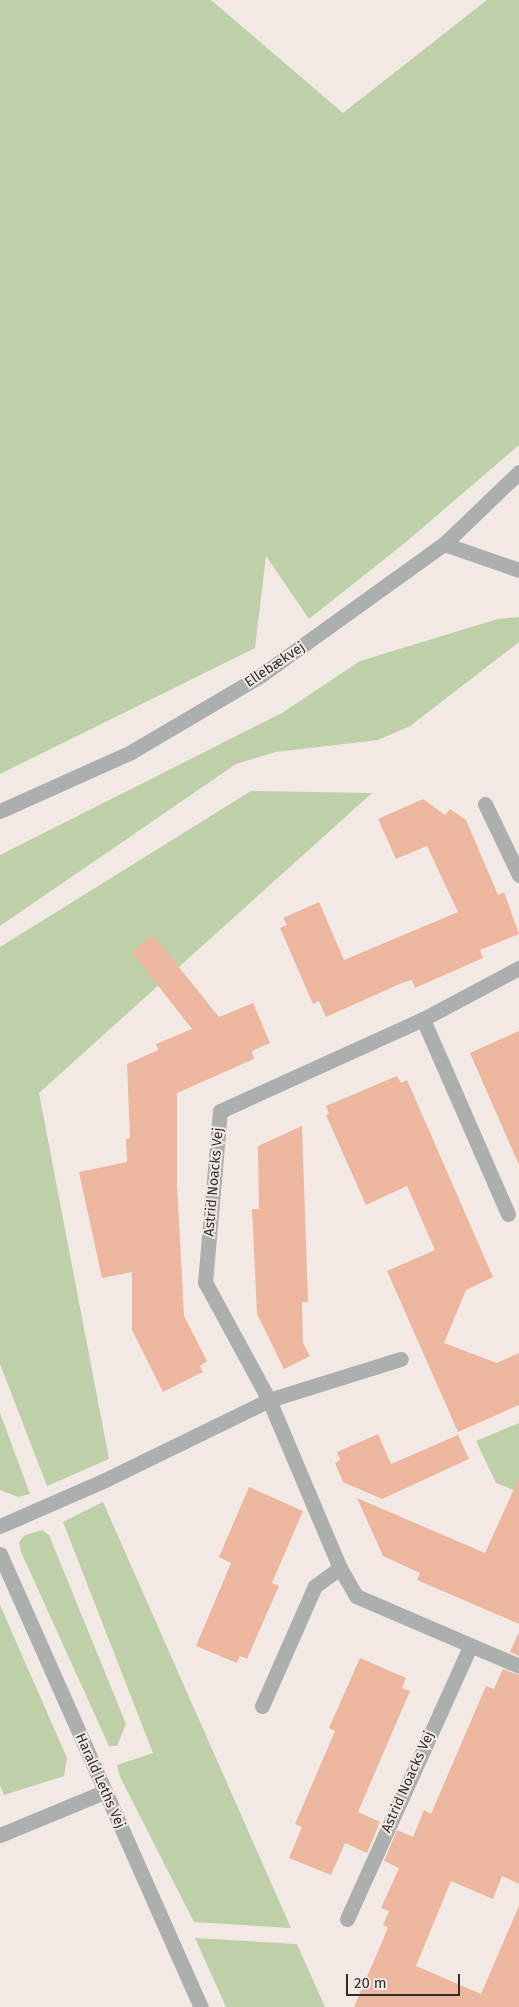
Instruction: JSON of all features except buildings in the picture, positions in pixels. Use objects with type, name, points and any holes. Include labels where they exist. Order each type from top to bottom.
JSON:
[{"type":"street","name":"Ellebækvej","points":[[0,811],[131,752],[260,676],[444,544],[519,472]]},
{"type":"street","points":[[444,544],[519,570]]},
{"type":"street","points":[[484,804],[519,875]]},
{"type":"street","name":"Astrid Noacks Vej","points":[[519,968],[424,1019],[220,1111],[206,1282],[269,1400],[340,1568],[356,1596],[519,1666]]},
{"type":"street","points":[[424,1019],[508,1214]]},
{"type":"street","points":[[0,1526],[105,1480],[269,1400],[401,1359]]},
{"type":"street","name":"Harald Leths Vej","points":[[0,1554],[104,1792],[202,2007]]},
{"type":"street","points":[[262,1706],[315,1586],[340,1568]]},
{"type":"street","name":"Astrid Noacks Vej","points":[[347,1919],[470,1646]]},
{"type":"street","points":[[0,1835],[104,1792]]},
{"type":"green space","points":[[0,0],[211,0],[343,113],[487,0],[519,0],[519,445],[406,542],[309,619],[266,556],[255,648],[0,774]]},
{"type":"green space","points":[[519,617],[519,642],[410,726],[378,740],[276,752],[236,764],[0,926],[0,855],[282,713],[360,661],[498,619]]},
{"type":"green space","points":[[251,791],[372,793],[39,1093],[109,1459],[47,1486],[0,1364],[0,947]]},
{"type":"green space","points":[[0,1413],[30,1494],[18,1497],[0,1490]]},
{"type":"green space","points":[[519,1423],[519,1492],[496,1483],[476,1441]]},
{"type":"green space","points":[[103,1502],[291,1928],[194,1922],[120,1777],[117,1765],[153,1753],[63,1522]]},
{"type":"green space","points":[[42,1530],[49,1535],[126,1724],[117,1746],[109,1746],[21,1552],[19,1542],[25,1535]]},
{"type":"green space","points":[[0,1605],[67,1758],[64,1776],[4,1795],[0,1785]]},
{"type":"green space","points":[[195,1938],[297,1944],[325,2007],[226,2007]]}]
